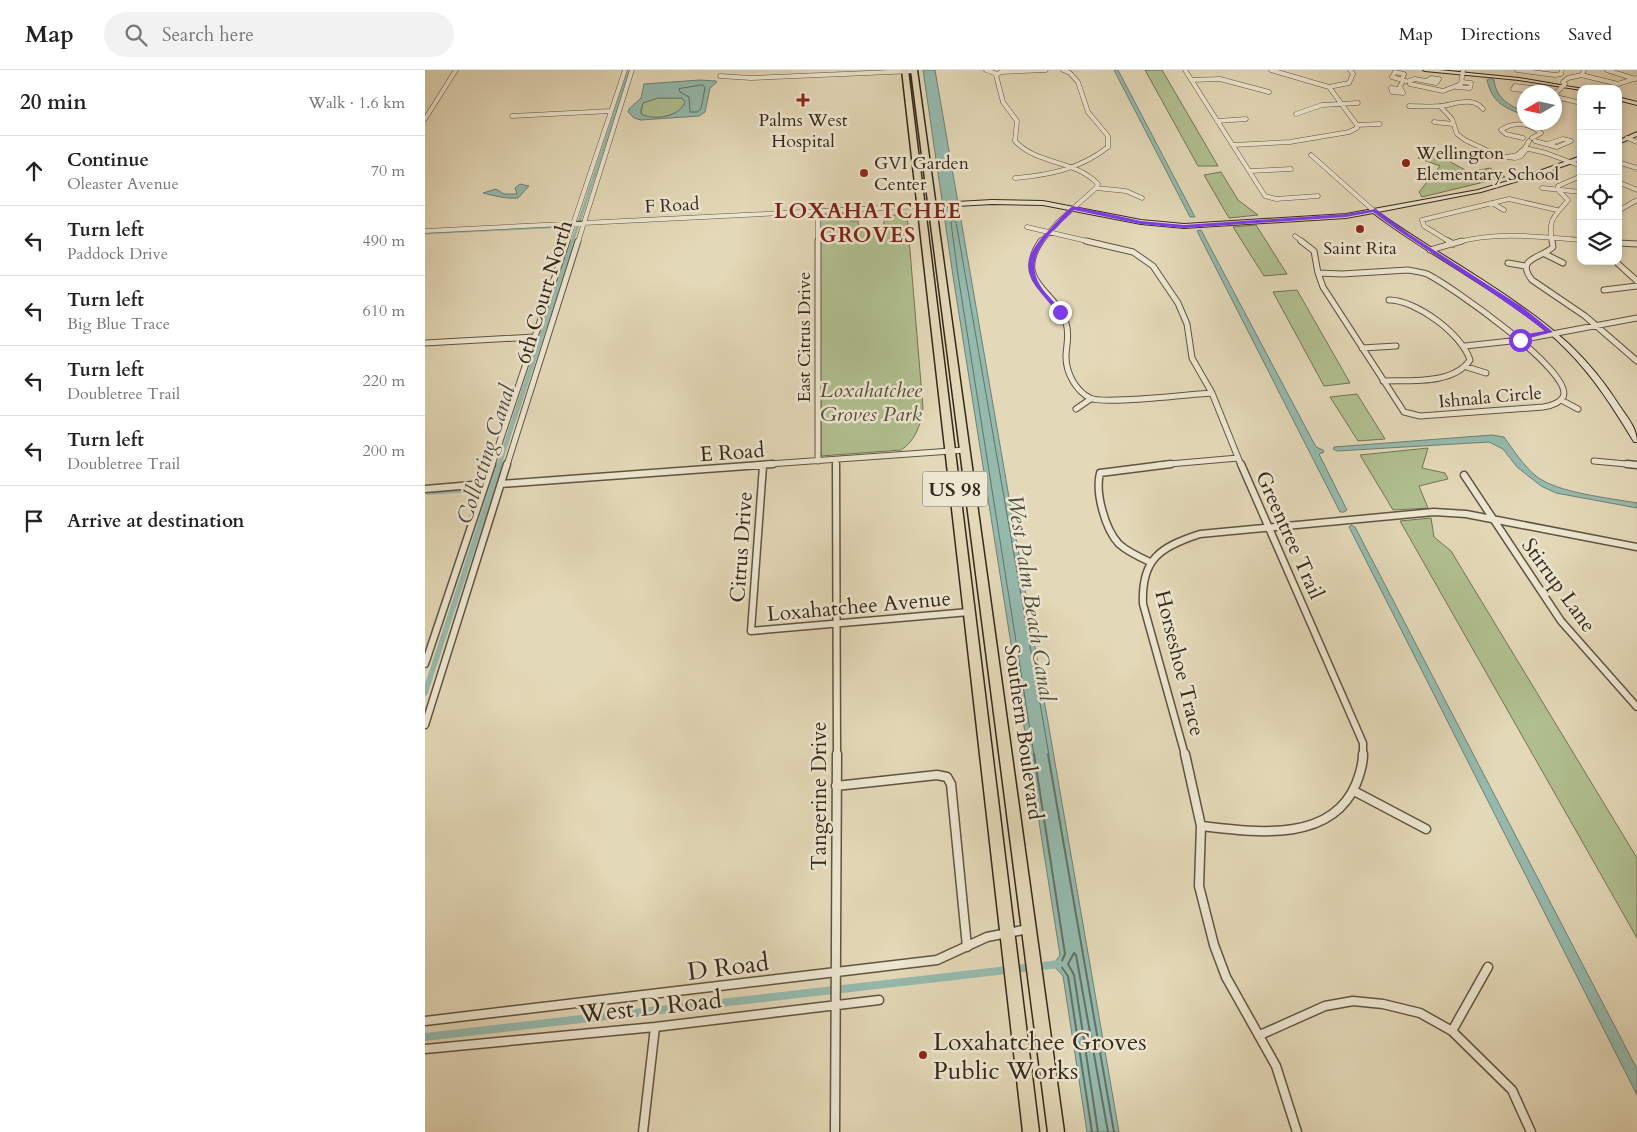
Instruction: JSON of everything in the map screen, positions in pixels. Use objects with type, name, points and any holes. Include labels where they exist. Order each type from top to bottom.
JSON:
[{"type":"highway","name":"Southern Boulevard","points":[[910,71],[965,450],[1057,1132]]},
{"type":"highway","name":"Southern Boulevard","points":[[910,71],[930,205],[950,451],[1031,1132]]},
{"type":"street","points":[[425,119],[456,70]]},
{"type":"street","points":[[425,664],[484,484],[625,70]]},
{"type":"street","name":"6th Court North","points":[[425,725],[632,70]]},
{"type":"street","points":[[986,70],[997,74],[1046,70]]},
{"type":"street","points":[[1015,178],[1059,173],[1075,168],[1098,157],[1108,148],[1109,141],[1104,129],[1084,106],[1082,87],[1078,80],[1065,70]]},
{"type":"street","points":[[1185,70],[1264,195],[1269,198],[1318,196]]},
{"type":"street","points":[[1274,70],[1329,87],[1349,82],[1353,74],[1350,70]]},
{"type":"street","points":[[1425,70],[1463,72]]},
{"type":"street","points":[[1445,70],[1577,86]]},
{"type":"street","points":[[1517,70],[1555,75],[1561,74],[1562,70]]},
{"type":"street","points":[[1562,88],[1579,76],[1584,70]]},
{"type":"street","points":[[1607,70],[1636,79]]},
{"type":"street","points":[[1609,75],[1620,70]]},
{"type":"street","points":[[726,76],[728,71]]},
{"type":"street","points":[[720,76],[910,71]]},
{"type":"street","points":[[726,76],[751,78],[910,71]]},
{"type":"street","points":[[1406,82],[1443,92],[1456,87],[1462,82],[1463,72]]},
{"type":"street","points":[[997,74],[995,76],[1003,102],[1017,121],[1015,141],[1018,146],[1032,154],[1056,160],[1075,168],[1094,178],[1098,184],[1038,244],[1033,253],[1031,270],[1037,285],[1064,316],[1069,335],[1066,360],[1073,380],[1082,394],[1089,400],[1107,401],[1212,393]]},
{"type":"street","points":[[1579,76],[1615,84],[1623,84],[1636,79]]},
{"type":"street","points":[[1589,85],[1595,79]]},
{"type":"street","points":[[1191,80],[1222,80],[1269,92]]},
{"type":"street","points":[[1403,88],[1400,86],[1406,82],[1415,80],[1427,81]]},
{"type":"street","points":[[1456,87],[1470,88],[1471,83],[1462,82]]},
{"type":"street","points":[[1564,85],[1577,89]]},
{"type":"street","points":[[1515,86],[1539,89],[1541,92],[1513,89],[1515,86]]},
{"type":"street","points":[[1329,87],[1357,125]]},
{"type":"street","points":[[1562,98],[1577,101]]},
{"type":"street","points":[[1622,98],[1637,102]]},
{"type":"street","points":[[1409,106],[1440,106],[1470,101],[1479,104],[1483,109]]},
{"type":"street","points":[[1296,114],[1320,105],[1358,103]]},
{"type":"street","points":[[1440,106],[1450,116],[1457,134],[1465,140],[1495,154],[1507,157],[1521,156],[1532,140],[1541,133],[1526,125],[1515,124],[1501,130],[1506,134],[1532,140],[1548,144],[1557,147],[1571,141],[1563,139],[1548,144]]},
{"type":"street","points":[[512,116],[611,111]]},
{"type":"street","points":[[1217,121],[1246,119]]},
{"type":"street","points":[[1434,122],[1453,124]]},
{"type":"street","points":[[1357,125],[1380,124]]},
{"type":"street","points":[[1233,146],[1302,140],[1351,132],[1357,128],[1357,125]]},
{"type":"street","points":[[1622,140],[1637,134]]},
{"type":"street","points":[[1627,138],[1637,142]]},
{"type":"street","points":[[1526,149],[1546,153],[1577,165]]},
{"type":"street","points":[[1311,155],[1372,209],[1430,250],[1506,299],[1552,333],[1598,380],[1637,440]]},
{"type":"street","points":[[930,205],[966,202],[1028,202],[1073,208],[1141,222],[1184,226],[1346,216],[1372,209],[1479,191],[1577,159]]},
{"type":"street","points":[[1622,163],[1637,168]]},
{"type":"street","points":[[1249,171],[1291,169]]},
{"type":"street","points":[[1557,189],[1561,183],[1577,177]]},
{"type":"street","points":[[1622,184],[1637,190]]},
{"type":"street","points":[[1095,188],[1130,192],[1142,198]]},
{"type":"street","points":[[1542,188],[1577,192]]},
{"type":"street","points":[[1525,266],[1531,259],[1545,254],[1553,247],[1550,224],[1557,210],[1568,201],[1557,189]]},
{"type":"street","points":[[1453,244],[1424,226],[1422,220],[1427,217],[1514,199],[1557,210]]},
{"type":"street","points":[[1622,209],[1637,200]]},
{"type":"street","points":[[1492,203],[1504,210]]},
{"type":"street","name":"F Road","points":[[425,232],[930,205]]},
{"type":"street","name":"East Citrus Drive","points":[[818,212],[818,461]]},
{"type":"street","name":"Greentree Trail","points":[[1027,227],[1126,250],[1141,257],[1153,266],[1184,314],[1192,358],[1212,393],[1238,458],[1363,743],[1363,769],[1354,791],[1347,802],[1333,814],[1317,823],[1299,830],[1258,833],[1201,826]]},
{"type":"street","points":[[1430,250],[1481,237],[1499,235],[1577,240]]},
{"type":"street","points":[[1295,236],[1314,251],[1318,273]]},
{"type":"street","points":[[1622,243],[1637,244]]},
{"type":"street","points":[[1545,254],[1563,262]]},
{"type":"street","points":[[1508,263],[1525,266]]},
{"type":"street","points":[[1619,265],[1637,281]]},
{"type":"street","points":[[1525,266],[1527,274],[1532,280],[1597,325],[1637,362]]},
{"type":"street","name":"Ishnala Circle","points":[[1405,270],[1421,272],[1479,308],[1520,340],[1561,384],[1564,394],[1561,400],[1554,405],[1543,407],[1416,416],[1402,410],[1323,287],[1318,273],[1342,274],[1405,270]]},
{"type":"street","points":[[1604,290],[1637,286]]},
{"type":"street","points":[[1383,382],[1444,377],[1460,372],[1467,366],[1470,356],[1465,346],[1412,305],[1400,300],[1389,300]]},
{"type":"street","points":[[1465,346],[1520,340],[1637,318]]},
{"type":"street","points":[[425,343],[535,337]]},
{"type":"street","points":[[1362,348],[1396,346]]},
{"type":"street","points":[[1467,366],[1486,373]]},
{"type":"street","points":[[1076,409],[1089,400]]},
{"type":"street","points":[[1561,400],[1578,409]]},
{"type":"street","name":"E Road","points":[[501,484],[965,450]]},
{"type":"street","points":[[1150,562],[1131,553],[1114,537],[1098,486],[1097,478],[1100,473],[1129,468],[1238,458]]},
{"type":"street","name":"Tangerine Drive","points":[[835,1132],[837,1002],[836,460]]},
{"type":"street","points":[[1593,461],[1637,465]]},
{"type":"street","name":"Citrus Drive","points":[[751,631],[763,466]]},
{"type":"street","name":"Stirrup Lane","points":[[1464,475],[1561,621],[1637,707]]},
{"type":"street","points":[[425,488],[484,484]]},
{"type":"street","name":"Horseshoe Trace","points":[[1297,1132],[1276,1066],[1260,1035],[1233,992],[1214,945],[1199,886],[1201,826],[1193,784],[1180,731],[1143,604],[1141,590],[1143,576],[1150,562],[1169,545],[1200,534],[1434,512],[1458,513],[1637,546]]},
{"type":"street","name":"Loxahatchee Avenue","points":[[751,631],[969,612]]},
{"type":"street","points":[[837,786],[937,775],[947,777],[951,784],[967,947]]},
{"type":"street","points":[[1354,791],[1426,829]]},
{"type":"street","name":"D Road","points":[[425,1021],[837,976],[937,960],[987,937],[1029,929]]},
{"type":"street","points":[[1452,1031],[1489,967]]},
{"type":"street","name":"West D Road","points":[[425,1049],[655,1027],[837,1002],[879,1000]]},
{"type":"street","points":[[1260,1035],[1325,1006],[1353,1001],[1383,1004],[1420,1013],[1452,1031],[1512,1090],[1531,1132]]},
{"type":"street","points":[[643,1132],[655,1027]]},
{"type":"green space","points":[[1145,70],[1162,70],[1218,166],[1198,166]]},
{"type":"green space","points":[[658,98],[682,98],[685,102],[678,111],[666,116],[652,117],[641,114],[643,103]]},
{"type":"green space","points":[[1430,151],[1469,172],[1490,168],[1505,177],[1422,197],[1419,192],[1440,166],[1418,158]]},
{"type":"green space","points":[[1221,172],[1238,200],[1258,215],[1229,218],[1204,175]]},
{"type":"green space","name":"Loxahatchee Groves Park","points":[[850,213],[850,221],[858,221],[859,229],[884,228],[884,216],[907,214],[923,408],[917,432],[901,450],[821,456],[819,215]]},
{"type":"green space","points":[[1256,225],[1287,274],[1264,276],[1233,227]]},
{"type":"green space","points":[[1297,290],[1350,383],[1324,386],[1273,292]]},
{"type":"green space","points":[[1357,394],[1385,439],[1358,441],[1330,397]]},
{"type":"green space","points":[[1428,448],[1422,468],[1445,473],[1448,479],[1419,486],[1428,508],[1393,510],[1360,455]]},
{"type":"green space","points":[[1431,518],[1434,537],[1451,551],[1637,858],[1637,938],[1400,521]]},
{"type":"water","points":[[923,70],[935,70],[1119,1132],[1087,1132],[1063,976],[1053,965],[1060,955],[953,276]]},
{"type":"water","points":[[1114,70],[1118,70],[1195,217],[1190,217]]},
{"type":"water","points":[[1491,78],[1494,80],[1497,92],[1508,104],[1517,108],[1517,112],[1505,107],[1496,99],[1489,88],[1487,80]]},
{"type":"water","points":[[700,80],[717,82],[710,88],[705,112],[699,116],[641,120],[634,118],[628,112],[641,98],[644,84]],"holes":[[[658,98],[682,98],[685,102],[682,107],[672,114],[659,117],[641,114],[643,103]]]},
{"type":"water","points":[[520,184],[529,186],[518,198],[505,198],[483,193],[496,189],[504,194],[517,194],[515,188]]},
{"type":"water","points":[[1201,230],[1316,447],[1323,450],[1324,452],[1319,454],[1347,510],[1344,512],[1340,512],[1197,231]]},
{"type":"water","points":[[1492,435],[1504,437],[1527,467],[1545,482],[1570,491],[1637,503],[1637,508],[1556,493],[1541,486],[1517,467],[1503,449],[1489,442],[1337,451],[1333,449],[1334,447]]},
{"type":"water","points":[[1351,525],[1355,527],[1637,1069],[1637,1095],[1349,527]]},
{"type":"waterway","name":"Collecting Canal","points":[[579,222],[629,70]]},
{"type":"waterway","name":"Collecting Canal","points":[[572,242],[578,225]]},
{"type":"waterway","points":[[425,233],[566,226]]},
{"type":"waterway","name":"Collecting Canal","points":[[499,465],[573,241]]},
{"type":"waterway","name":"Collecting Canal","points":[[425,693],[500,464]]},
{"type":"waterway","points":[[428,492],[475,489]]},
{"type":"waterway","points":[[425,1037],[1059,964]]},
{"type":"place","name":"Palms West Hospital","points":[[803,100]]},
{"type":"place","name":"Wellington Elementary School","points":[[1406,163]]},
{"type":"place","name":"GVI Garden Center","points":[[864,173]]},
{"type":"place","name":"Saint Rita","points":[[1360,229]]},
{"type":"place","name":"Loxahatchee Groves Public Works","points":[[923,1055]]},
{"type":"district","name":"LOXAHATCHEE GROVES","points":[[868,223]]},
{"type":"route","points":[[1060,312],[1037,285],[1031,270],[1032,257],[1038,244],[1073,208],[1157,225],[1184,226],[1346,216],[1374,210],[1407,235],[1520,308],[1550,332],[1523,337],[1520,340]]},
{"type":"water label","name":"West Palm Beach Canal","points":[[1032,598]]}]
